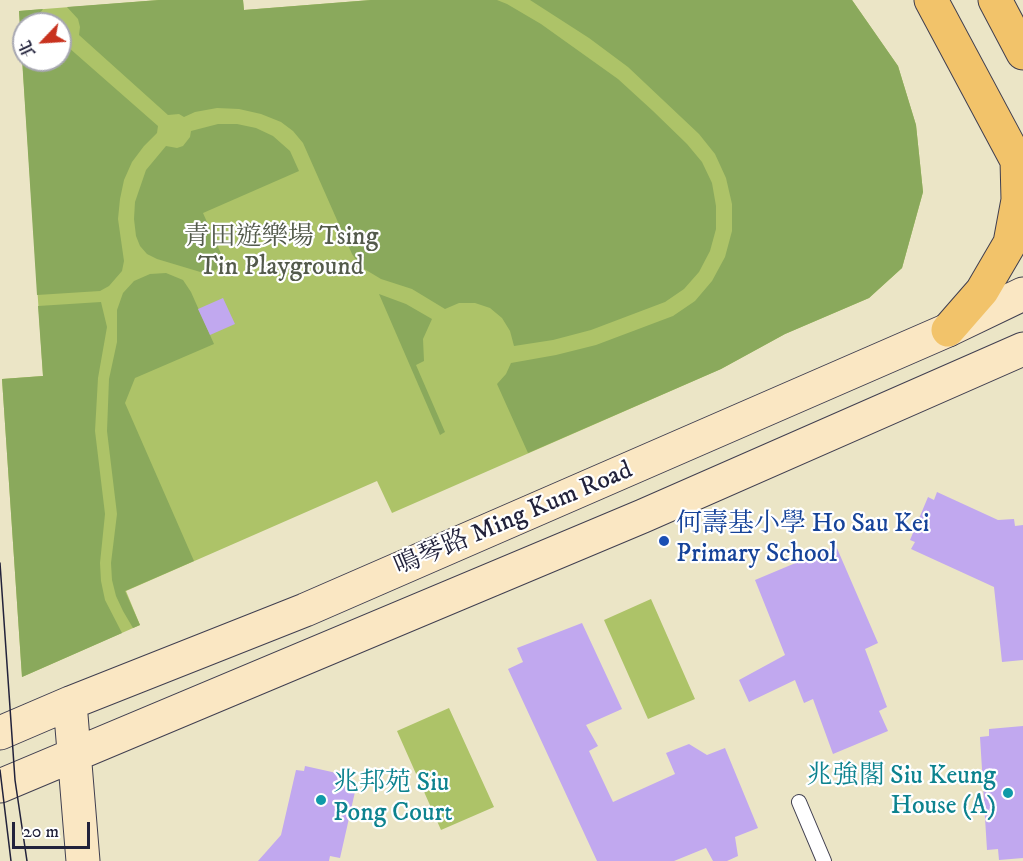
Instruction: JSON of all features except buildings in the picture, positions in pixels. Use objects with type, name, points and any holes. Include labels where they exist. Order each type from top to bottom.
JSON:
[{"type":"main road","points":[[931,0],[1020,166],[1018,200],[1010,243],[982,291],[948,330]]},
{"type":"main road","points":[[994,0],[1023,53]]},
{"type":"main road","name":"鳴琴路 Ming Kum Road","points":[[0,733],[305,610],[948,330],[1023,294]]},
{"type":"main road","name":"鳴琴路 Ming Kum Road","points":[[0,786],[643,516],[1023,349]]},
{"type":"main road","points":[[70,703],[83,861]]},
{"type":"lane","points":[[799,802],[824,861]]},
{"type":"green space","name":"青田遊樂場 Tsing Tin Playground","points":[[159,0],[243,0],[244,10],[371,0],[852,0],[898,66],[916,125],[923,192],[902,268],[869,298],[785,334],[721,369],[392,513],[377,481],[126,591],[140,625],[22,677],[2,379],[43,376],[23,72],[72,72],[72,12],[19,12]]},
{"type":"green space","points":[[159,0],[243,0],[244,10],[371,0],[497,0],[541,24],[618,79],[687,144],[702,162],[712,183],[716,206],[716,229],[710,251],[699,272],[684,289],[665,302],[591,330],[553,340],[514,346],[510,331],[502,318],[490,308],[475,303],[459,303],[445,309],[412,289],[381,279],[361,267],[352,254],[303,143],[293,131],[281,122],[239,109],[217,108],[195,112],[184,117],[179,114],[168,115],[79,35],[78,19],[67,7]]},
{"type":"green space","points":[[530,0],[852,0],[898,66],[916,125],[923,192],[902,268],[869,298],[785,334],[721,369],[528,453],[497,384],[506,374],[511,363],[596,345],[673,316],[695,301],[712,281],[725,257],[732,231],[732,204],[726,178],[715,154],[699,134],[628,67],[589,38]]},
{"type":"green space","points":[[43,9],[41,12],[19,11]]},
{"type":"green space","points":[[72,51],[158,126],[157,133],[132,162],[124,180],[118,219],[124,261],[122,271],[109,286],[100,291],[37,295],[23,72],[72,72]]},
{"type":"green space","points":[[218,124],[237,124],[256,128],[273,136],[290,151],[299,171],[203,213],[226,265],[207,274],[147,254],[140,246],[136,236],[135,202],[146,170],[166,146],[177,148],[183,146],[190,137],[191,131]]},
{"type":"green space","points":[[166,273],[183,280],[191,292],[214,344],[135,378],[125,403],[194,561],[125,591],[140,625],[133,628],[116,596],[112,580],[111,563],[117,514],[107,431],[109,379],[117,342],[117,310],[123,293],[134,281],[150,274]]},
{"type":"green space","points":[[379,294],[406,304],[432,319],[423,339],[424,361],[416,365],[445,432],[440,435]]},
{"type":"green space","points":[[101,302],[107,327],[98,378],[95,431],[105,514],[100,563],[101,581],[105,600],[122,633],[22,677],[2,379],[43,376],[38,306]]},
{"type":"green space","points":[[651,599],[695,699],[648,719],[604,620]]},
{"type":"green space","points":[[449,708],[494,807],[441,830],[397,731]]},
{"type":"tram line","points":[[0,563],[15,780],[27,861]]},
{"type":"tram line","points":[[0,770],[11,861]]},
{"type":"place","name":"何壽基小學 Ho Sau Kei Primary School","points":[[664,541]]},
{"type":"place","name":"兆強閣 Siu Keung House (A)","points":[[1008,793]]},
{"type":"place","name":"兆邦苑 Siu Pong Court","points":[[321,800]]}]
